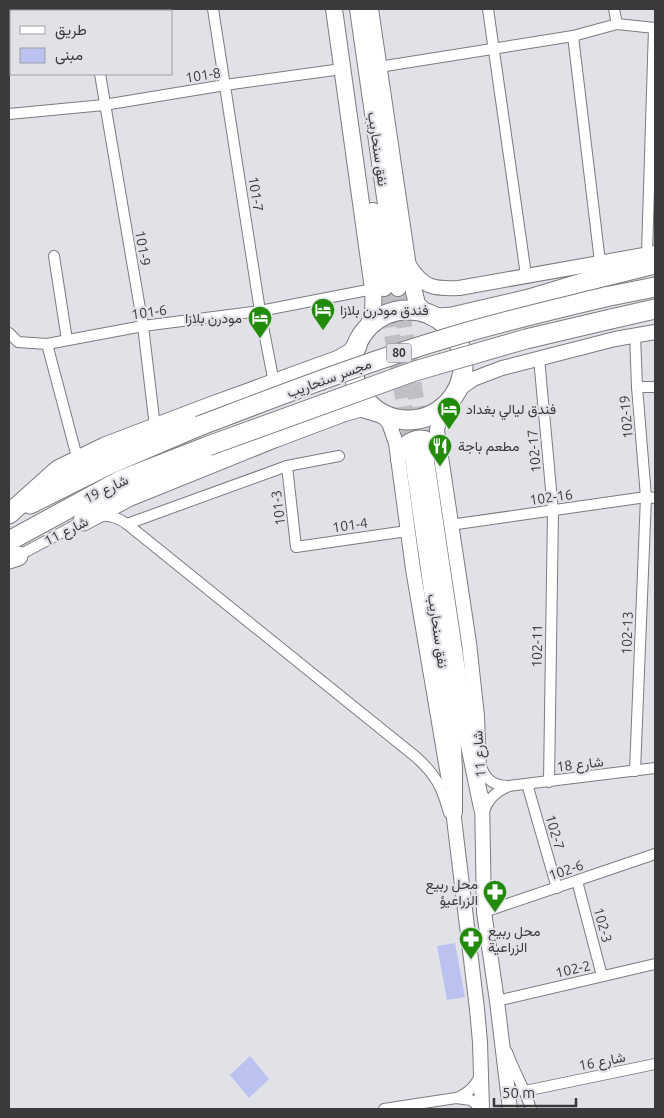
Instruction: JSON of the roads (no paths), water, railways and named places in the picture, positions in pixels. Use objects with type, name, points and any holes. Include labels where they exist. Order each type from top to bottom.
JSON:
[{"type":"highway","points":[[9,515],[58,470],[105,447],[155,427],[339,360],[351,353],[366,330],[376,321],[396,312],[411,310],[439,318],[452,317],[529,299],[602,277],[652,257]]},
{"type":"highway","name":"مجسر سنحاريب","points":[[199,426],[421,346],[514,319],[605,297],[655,288]]},
{"type":"highway","name":"مجسر سنحاريب","points":[[208,446],[431,366],[518,342],[655,309]]},
{"type":"highway","points":[[83,521],[128,497],[343,412],[361,407],[395,419],[415,420],[434,414],[451,400],[459,386],[463,366],[460,347],[450,330],[443,323],[429,315]]},
{"type":"highway","points":[[357,346],[353,360],[355,380],[363,398],[378,412]]},
{"type":"highway","name":"شارع 19","points":[[9,515],[110,464],[199,426]]},
{"type":"highway","name":"شارع 19","points":[[11,554],[122,480],[208,446]]},
{"type":"main road","points":[[334,9],[374,288],[378,292],[390,295],[404,289],[409,277],[408,264]]},
{"type":"main road","name":"نفق سنحاريب","points":[[343,9],[385,288]]},
{"type":"main road","name":"نفق سنحاريب","points":[[358,9],[385,288]]},
{"type":"main road","points":[[370,9],[408,264],[416,304],[429,315]]},
{"type":"main road","points":[[408,264],[422,283],[442,289],[459,288],[600,262],[652,257]]},
{"type":"main road","points":[[366,330],[385,288],[370,270]]},
{"type":"main road","points":[[451,400],[462,387],[473,379],[502,368],[635,335],[655,332]]},
{"type":"main road","name":"شارع 11","points":[[451,400],[440,416],[425,450],[450,525],[469,643],[477,716],[482,813],[484,912],[510,1109]]},
{"type":"main road","name":"شارع 11","points":[[378,412],[389,423],[393,431],[454,812],[477,1008],[481,1068],[481,1109]]},
{"type":"main road","points":[[398,462],[398,456],[403,445],[412,439],[424,438],[435,443],[425,450]]},
{"type":"main road","name":"نفق سنحاريب","points":[[425,450],[452,730],[454,812]]},
{"type":"main road","name":"نفق سنحاريب","points":[[425,450],[466,731],[482,813]]},
{"type":"street","name":"101-7","points":[[213,9],[260,311],[274,383]]},
{"type":"street","points":[[488,9],[526,275]]},
{"type":"street","points":[[614,9],[617,24]]},
{"type":"street","points":[[379,67],[573,36],[617,24],[655,28],[652,257]]},
{"type":"street","points":[[573,36],[600,262]]},
{"type":"street","name":"101-8","points":[[9,114],[104,105],[224,85],[342,69]]},
{"type":"street","name":"101-9","points":[[100,75],[143,326],[155,427]]},
{"type":"street","points":[[54,256],[66,340]]},
{"type":"street","name":"101-6","points":[[9,333],[18,342],[48,344],[143,326],[260,311],[385,288]]},
{"type":"street","name":"102-19","points":[[635,335],[638,387],[651,497]]},
{"type":"street","points":[[48,344],[78,461]]},
{"type":"street","name":"102-17","points":[[539,358],[553,511]]},
{"type":"street","points":[[638,387],[655,387]]},
{"type":"street","points":[[127,524],[287,466],[339,456]]},
{"type":"street","name":"101-3","points":[[287,466],[296,547]]},
{"type":"street","name":"102-16","points":[[450,525],[651,497]]},
{"type":"street","name":"102-13","points":[[635,771],[651,497]]},
{"type":"street","name":"102-11","points":[[548,782],[553,511]]},
{"type":"street","name":"شارع 11","points":[[11,554],[97,516],[108,515],[127,524],[431,770],[445,797],[456,841]]},
{"type":"street","name":"101-4","points":[[296,547],[408,531]]},
{"type":"street","points":[[479,762],[482,772],[491,782],[508,786]]},
{"type":"street","name":"شارع 18","points":[[508,786],[655,768]]},
{"type":"street","name":"102-7","points":[[528,784],[557,888]]},
{"type":"street","points":[[482,813],[490,798],[496,792],[508,786]]},
{"type":"street","name":"102-6","points":[[484,912],[655,854]]},
{"type":"street","name":"102-3","points":[[576,881],[602,976]]},
{"type":"street","name":"102-2","points":[[497,1001],[655,964]]},
{"type":"street","points":[[500,1027],[507,1053],[525,1091],[531,1109]]},
{"type":"street","name":"شارع 16","points":[[525,1091],[655,1064]]},
{"type":"street","points":[[384,1109],[456,1098],[465,1094],[474,1086],[480,1077],[481,1068]]},
{"type":"street","points":[[456,1098],[471,1100],[481,1109]]},
{"type":"tunnel","points":[[384,288],[412,450]]},
{"type":"tunnel","points":[[398,288],[424,448]]},
{"type":"place","name":"فندق مودرن بلازا","points":[[323,331]]},
{"type":"place","name":"مودرن بلازا","points":[[260,339]]},
{"type":"place","name":"فندق ليالي بغداد","points":[[449,430]]},
{"type":"place","name":"مطعم باجة","points":[[440,467]]},
{"type":"place","name":"محل ربيع الزراعيؤ","points":[[495,913]]},
{"type":"place","name":"محل ربيع الزراعية","points":[[471,960]]}]
